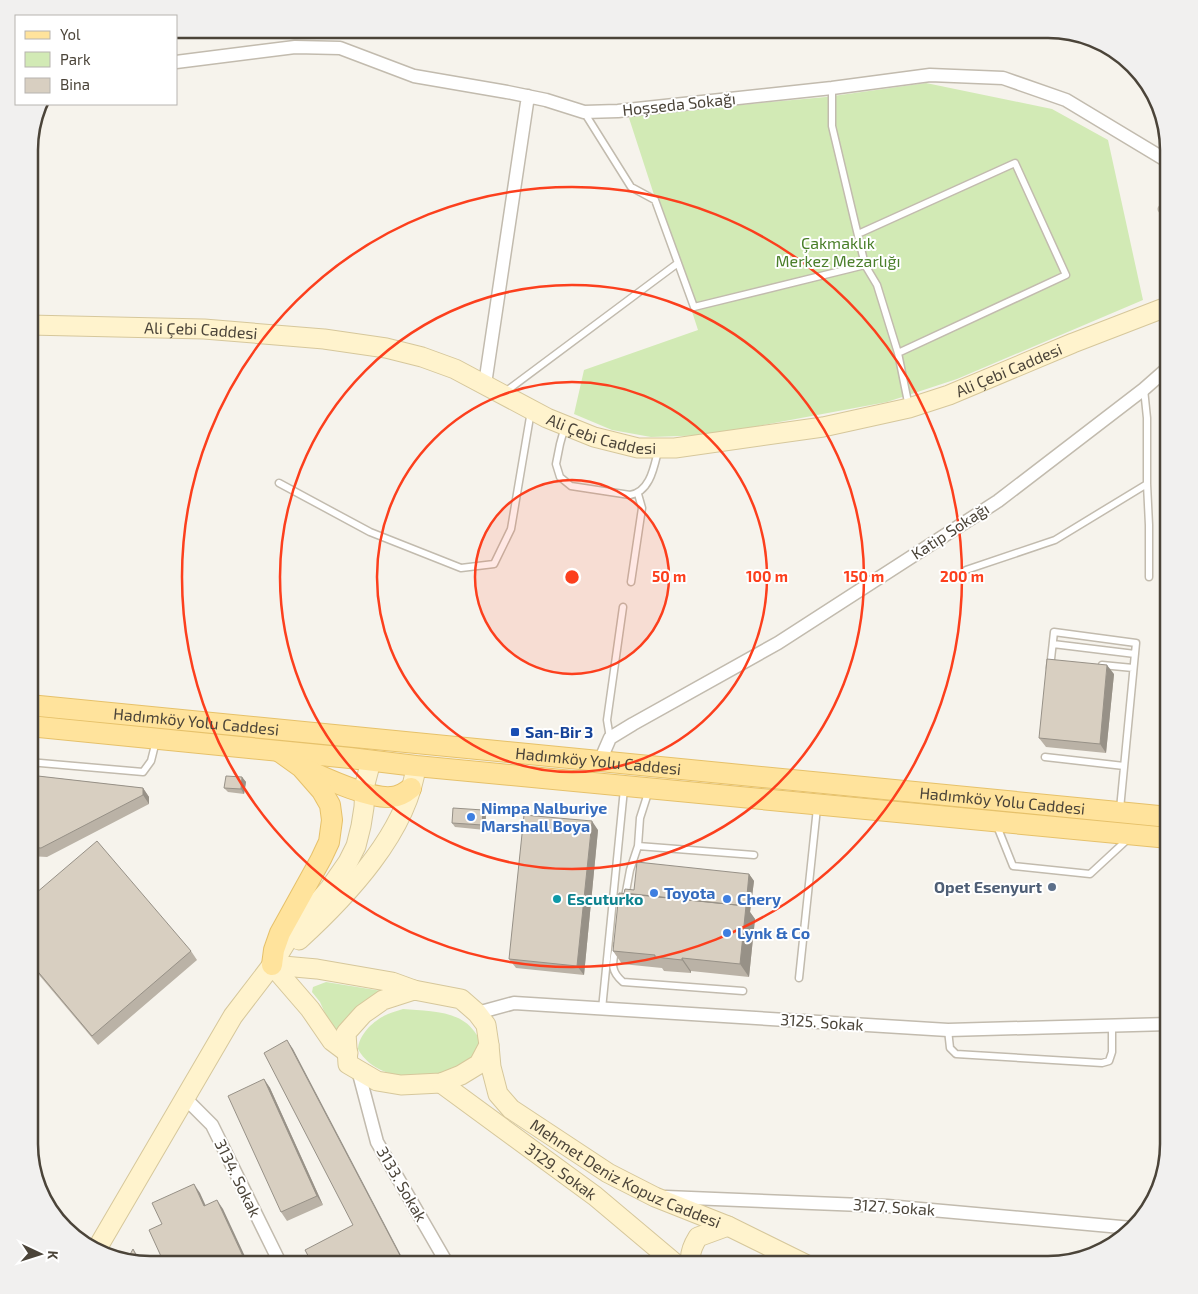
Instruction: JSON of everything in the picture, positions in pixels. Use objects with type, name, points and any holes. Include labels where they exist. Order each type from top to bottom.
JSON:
[{"type":"main road","name":"Hadımköy Yolu Caddesi","points":[[38,706],[1160,817]]},
{"type":"main road","name":"Hadımköy Yolu Caddesi","points":[[38,727],[416,766],[1160,837]]},
{"type":"main road","points":[[371,761],[384,747],[404,742],[416,752],[416,766]]},
{"type":"main road","points":[[279,751],[301,767],[365,793],[392,797],[399,796],[411,788]]},
{"type":"main road","points":[[272,965],[274,950],[280,933],[321,859],[331,833],[330,805],[322,791],[301,767]]},
{"type":"street","name":"Hoşseda Sokağı","points":[[178,62],[295,46],[340,48],[414,76],[528,96],[584,112],[618,111],[832,88],[930,75],[1003,78],[1066,100],[1160,155]]},
{"type":"street","points":[[484,384],[528,96]]},
{"type":"street","name":"Ali Çebi Caddesi","points":[[38,325],[204,329],[324,339],[386,348],[422,356],[455,369],[547,418],[594,436],[638,448],[675,448],[823,427],[909,408],[949,395],[1073,343],[1160,309]]},
{"type":"street","name":"Katip Sokağı","points":[[610,738],[778,644],[998,501],[1160,375]]},
{"type":"street","points":[[600,761],[610,738]]},
{"type":"street","points":[[99,1245],[233,1016],[272,965],[293,931],[330,888],[348,862],[356,846],[361,826],[367,776],[371,761]]},
{"type":"street","points":[[272,965],[316,925],[378,855],[404,808],[414,780],[416,766]]},
{"type":"street","points":[[272,965],[392,982],[414,990],[461,999],[478,1013],[486,1025],[489,1045],[479,1064],[461,1075],[441,1083],[401,1085],[377,1081],[348,1064],[346,1033],[363,1014],[383,1000],[414,990]]},
{"type":"street","points":[[272,965],[310,1009],[332,1041],[348,1053]]},
{"type":"street","name":"3125. Sokak","points":[[478,1013],[514,1003],[948,1030],[1160,1024]]},
{"type":"street","name":"Mehmet Deniz Kopuz Caddesi","points":[[489,1045],[491,1067],[498,1094],[512,1109],[608,1174],[655,1197],[728,1226],[787,1256]]},
{"type":"street","name":"3133. Sokak","points":[[358,1070],[377,1142],[443,1256]]},
{"type":"street","name":"3129. Sokak","points":[[441,1083],[595,1196],[666,1256]]},
{"type":"street","name":"3134. Sokak","points":[[185,1098],[212,1125],[277,1256]]},
{"type":"street","name":"3127. Sokak","points":[[655,1197],[887,1206],[1124,1227]]},
{"type":"street","points":[[691,1256],[692,1246],[698,1236],[728,1226]]},
{"type":"lane","points":[[832,88],[832,126],[865,264],[877,285],[898,353],[909,408]]},
{"type":"lane","points":[[584,112],[631,187],[655,200],[694,307],[865,264]]},
{"type":"lane","points":[[858,234],[1015,163],[1066,275],[898,353]]},
{"type":"lane","points":[[502,394],[678,263]]},
{"type":"lane","points":[[1144,389],[1147,418],[1148,578]]},
{"type":"lane","points":[[279,483],[370,532],[461,568],[494,564],[511,529],[531,409]]},
{"type":"lane","points":[[565,425],[556,464],[560,477],[571,486],[630,495],[638,494],[653,470],[659,448]]},
{"type":"lane","points":[[966,570],[1055,540],[1147,484]]},
{"type":"lane","points":[[631,582],[642,508],[638,494]]},
{"type":"lane","points":[[610,738],[607,720],[623,607]]},
{"type":"lane","points":[[1048,678],[1054,632],[1136,643],[1120,812]]},
{"type":"lane","points":[[1053,644],[1134,654]]},
{"type":"lane","points":[[1051,660],[1060,661]]},
{"type":"lane","points":[[1096,665],[1133,668]]},
{"type":"lane","points":[[38,763],[143,772],[152,761],[156,739]]},
{"type":"lane","points":[[1045,757],[1124,766]]},
{"type":"lane","points":[[602,1008],[625,785]]},
{"type":"lane","points":[[623,907],[630,870],[638,846],[640,818],[650,788]]},
{"type":"lane","points":[[799,978],[817,804]]},
{"type":"lane","points":[[996,822],[1012,866],[1090,874],[1133,834]]},
{"type":"lane","points":[[638,846],[754,855]]},
{"type":"lane","points":[[618,936],[612,964],[616,976],[622,982],[743,991]]},
{"type":"lane","points":[[948,1030],[950,1048],[956,1054],[1102,1064],[1109,1061],[1112,1052],[1112,1026]]},
{"type":"green space","name":"Çakmaklık Merkez Mezarlığı","points":[[926,83],[1052,109],[1108,140],[1143,300],[957,379],[887,402],[710,435],[651,437],[612,430],[574,414],[584,370],[698,330],[629,118],[640,114],[826,97]]},
{"type":"green space","points":[[326,982],[388,992],[336,1038],[320,1002],[312,992],[313,987]]},
{"type":"green space","points":[[403,1009],[432,1011],[451,1015],[468,1024],[478,1038],[478,1049],[472,1060],[457,1072],[417,1077],[394,1074],[373,1066],[358,1049],[361,1038],[368,1028],[378,1020],[390,1013]]},
{"type":"building","points":[[1047,659],[1107,665],[1100,744],[1039,738]]},
{"type":"building","points":[[38,776],[143,788],[143,795],[41,848],[38,848]]},
{"type":"building","points":[[226,776],[242,777],[241,789],[224,788]]},
{"type":"building","points":[[453,808],[483,810],[482,825],[452,823]]},
{"type":"building","name":"Escuturko","points":[[524,815],[592,821],[577,966],[509,959]]},
{"type":"building","points":[[97,841],[191,951],[92,1036],[38,972],[38,891]]},
{"type":"building","points":[[637,862],[749,874],[746,906],[624,893],[625,889],[634,890]]},
{"type":"building","points":[[619,893],[746,906],[740,964],[682,958],[682,960],[613,951]]},
{"type":"building","points":[[287,1040],[400,1256],[308,1256],[305,1250],[353,1225],[264,1053]]},
{"type":"building","points":[[264,1079],[317,1196],[281,1212],[228,1096]]},
{"type":"building","points":[[194,1184],[204,1206],[217,1200],[243,1256],[161,1256],[149,1230],[162,1224],[152,1203]]},
{"type":"building","points":[[133,1249],[136,1256],[135,1256],[130,1255]]},
{"type":"place","name":"San-Bir 3","points":[[515,732]]},
{"type":"place","name":"Nimpa Nalburiye Marshall Boya","points":[[471,817]]},
{"type":"place","name":"Opet Esenyurt","points":[[1052,887]]},
{"type":"place","name":"Toyota","points":[[654,893]]},
{"type":"place","name":"Escuturko","points":[[557,899]]},
{"type":"place","name":"Chery","points":[[727,899]]},
{"type":"place","name":"Lynk & Co","points":[[727,933]]}]
